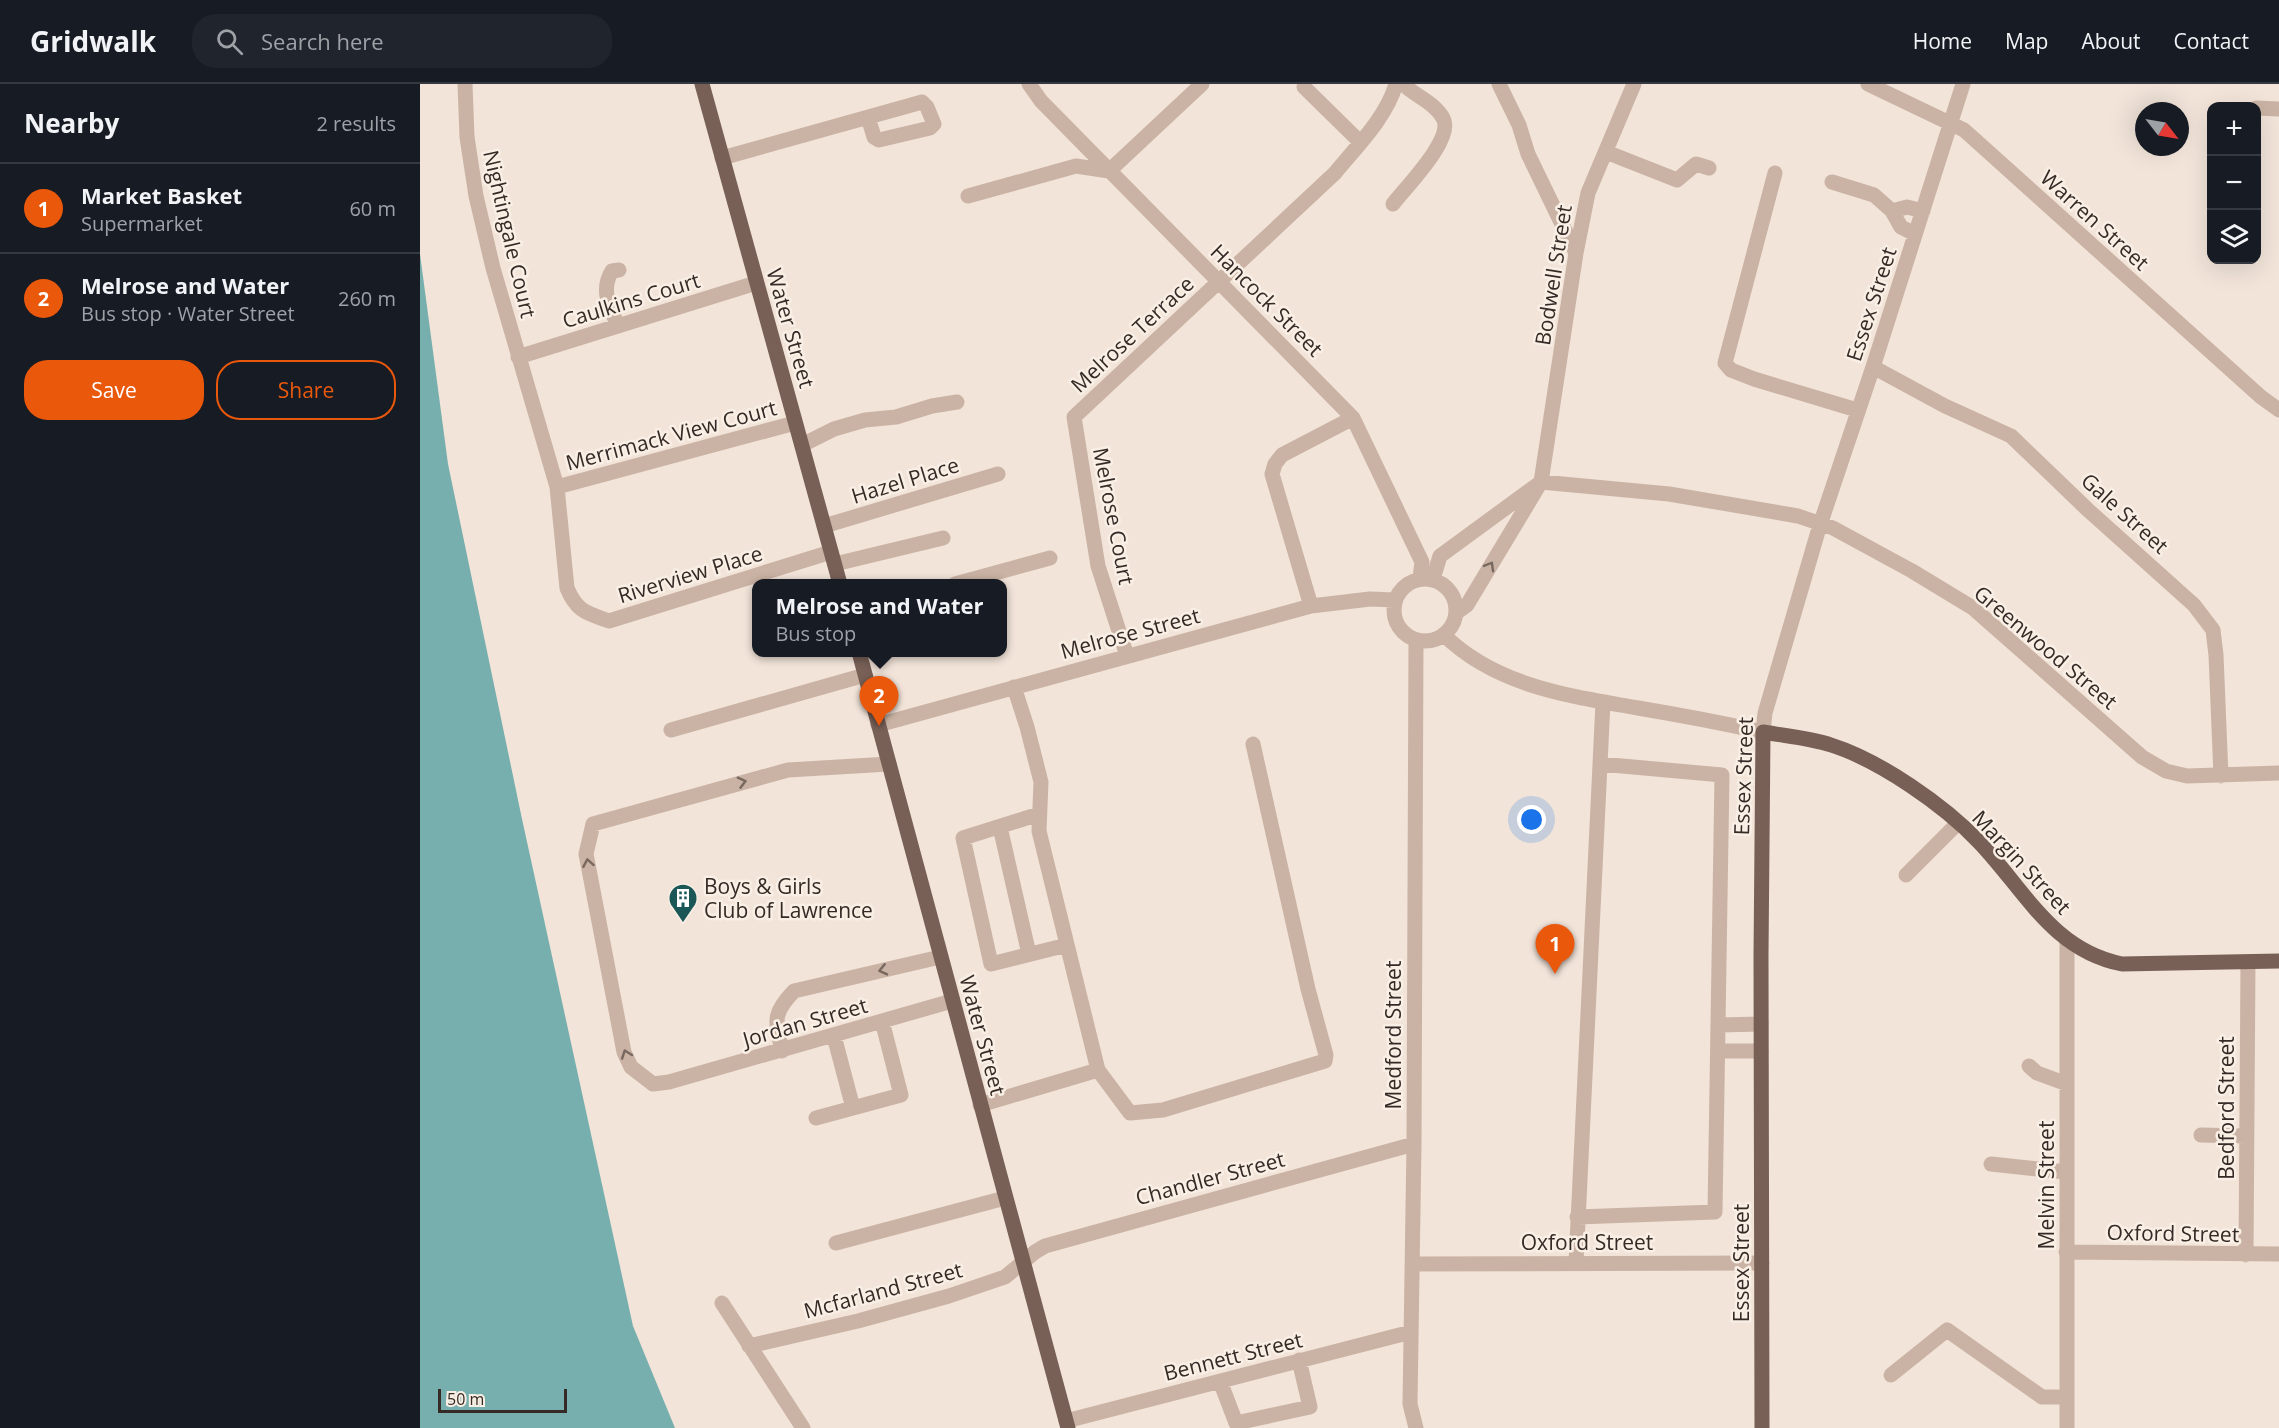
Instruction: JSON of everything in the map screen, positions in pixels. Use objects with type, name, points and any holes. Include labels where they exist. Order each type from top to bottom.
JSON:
[{"type":"main road","name":"Water Street","points":[[702,84],[839,579]]},
{"type":"main road","name":"Water Street","points":[[860,657],[1067,1424]]},
{"type":"main road","name":"Margin Street","points":[[1763,732],[1830,744],[1869,760],[1938,806],[1978,840],[2044,920],[2067,941],[2100,960],[2122,964],[2279,961]]},
{"type":"main road","name":"Essex Street","points":[[1762,1428],[1763,732]]},
{"type":"street","name":"Nightingale Court","points":[[465,84],[467,137],[476,196],[493,268],[557,487]]},
{"type":"street","name":"Hancock Street","points":[[1029,84],[1041,101],[1353,418],[1422,562],[1426,579]]},
{"type":"street","points":[[968,196],[1076,166],[1109,171],[1202,84]]},
{"type":"street","name":"Melrose Terrace","points":[[1074,417],[1335,174],[1392,99],[1396,84]]},
{"type":"street","points":[[1393,204],[1441,143],[1446,129],[1444,119],[1432,105],[1403,84]]},
{"type":"street","points":[[1499,84],[1519,125],[1528,154],[1576,253]]},
{"type":"street","name":"Bodwell Street","points":[[1456,613],[1467,605],[1542,482],[1576,253],[1588,193],[1634,84]]},
{"type":"street","name":"Warren Street","points":[[1868,84],[1964,130],[2260,397],[2279,410]]},
{"type":"street","name":"Essex Street","points":[[1763,732],[1765,713],[1820,523],[1964,84]]},
{"type":"street","points":[[1304,87],[1360,142]]},
{"type":"street","points":[[2261,108],[2279,109]]},
{"type":"street","points":[[722,158],[868,117]]},
{"type":"street","points":[[1606,152],[1677,180],[1696,164],[1709,168]]},
{"type":"street","points":[[1775,173],[1725,363],[1731,370],[1754,379],[1857,410]]},
{"type":"street","points":[[1832,182],[1874,195],[1892,211],[1901,227],[1915,234]]},
{"type":"street","points":[[1892,211],[1907,207],[1923,211]]},
{"type":"street","points":[[618,326],[606,294],[606,280],[612,271],[619,270]]},
{"type":"street","name":"Caulkins Court","points":[[518,357],[756,283]]},
{"type":"street","name":"Gale Street","points":[[1873,366],[1945,406],[2011,436],[2088,510],[2194,605],[2213,630],[2221,776]]},
{"type":"street","points":[[802,445],[834,429],[865,420],[896,417],[932,406],[957,402]]},
{"type":"street","name":"Melrose Court","points":[[1074,417],[1098,566],[1127,656]]},
{"type":"street","points":[[1311,606],[1272,474],[1275,464],[1282,455],[1353,418]]},
{"type":"street","name":"Merrimack View Court","points":[[557,487],[795,423]]},
{"type":"street","name":"Hazel Place","points":[[824,526],[998,474]]},
{"type":"street","points":[[1426,579],[1440,556],[1542,482]]},
{"type":"street","name":"Greenwood Street","points":[[1542,482],[1669,494],[1798,516],[1833,528],[1973,608],[2142,757],[2166,771],[2187,776],[2279,773]]},
{"type":"street","name":"Riverview Place","points":[[557,487],[567,588],[573,603],[584,612],[609,621],[752,581]]},
{"type":"street","name":"Riverview Place","points":[[758,579],[833,558],[943,538]]},
{"type":"street","points":[[973,579],[1050,558]]},
{"type":"street","points":[[1426,579],[1450,590],[1456,602],[1453,624],[1444,635],[1427,642],[1406,636],[1395,620],[1395,600],[1400,591],[1407,584],[1426,579]]},
{"type":"street","name":"Melrose Street","points":[[878,725],[1311,606],[1370,599],[1395,600]]},
{"type":"street","name":"Margin Street","points":[[1444,635],[1467,655],[1483,665],[1543,690],[1763,732]]},
{"type":"street","name":"Medford Street","points":[[1416,640],[1414,1144],[1410,1404],[1416,1428]]},
{"type":"street","points":[[670,730],[865,675]]},
{"type":"street","points":[[1014,687],[1041,782],[1039,831],[1098,1070],[1130,1113],[1163,1110],[1325,1061],[1326,1055],[1308,989],[1253,744]]},
{"type":"street","points":[[1576,1263],[1603,702]]},
{"type":"street","name":"Jordan Street","points":[[889,764],[788,770],[593,824],[586,854],[624,1052],[632,1067],[653,1084],[669,1082],[952,1001]]},
{"type":"street","points":[[1577,1217],[1715,1212],[1722,775],[1600,764]]},
{"type":"street","points":[[1039,814],[963,838],[991,964],[1067,945]]},
{"type":"street","points":[[1906,875],[1958,823]]},
{"type":"street","points":[[1000,827],[1029,954]]},
{"type":"street","name":"Melvin Street","points":[[2067,941],[2067,1428]]},
{"type":"street","points":[[782,1051],[776,1019],[783,1002],[794,991],[940,957]]},
{"type":"street","name":"Bedford Street","points":[[2246,1255],[2248,962]]},
{"type":"street","points":[[816,1118],[901,1095],[882,1021]]},
{"type":"street","points":[[1719,1025],[1761,1024]]},
{"type":"street","points":[[834,1036],[853,1108]]},
{"type":"street","points":[[1718,1051],[1761,1051]]},
{"type":"street","points":[[2029,1066],[2037,1072],[2067,1084]]},
{"type":"street","points":[[980,1105],[1098,1070]]},
{"type":"street","points":[[2200,1135],[2246,1136]]},
{"type":"street","name":"Chandler Street","points":[[1022,1263],[1045,1246],[1414,1144]]},
{"type":"street","points":[[1991,1164],[2066,1172]]},
{"type":"street","points":[[836,1243],[1005,1198]]},
{"type":"street","name":"Oxford Street","points":[[2066,1252],[2279,1254]]},
{"type":"street","name":"Mcfarland Street","points":[[749,1346],[858,1321],[949,1296],[1005,1277],[1022,1263]]},
{"type":"street","name":"Oxford Street","points":[[1412,1264],[1762,1263]]},
{"type":"street","points":[[722,1303],[803,1428]]},
{"type":"street","points":[[1891,1375],[1947,1330],[2042,1397],[2067,1397]]},
{"type":"street","name":"Bennett Street","points":[[1067,1424],[1220,1381],[1411,1332]]},
{"type":"street","points":[[1220,1381],[1236,1424],[1310,1407],[1299,1360]]},
{"type":"water","points":[[420,254],[448,464],[522,819],[633,1326],[675,1428],[420,1428]]},
{"type":"place","name":"Melrose and Water","points":[[879,726]]},
{"type":"place","name":"Boys & Girls Club of Lawrence","points":[[683,924]]},
{"type":"place","name":"Market Basket","points":[[1555,974]]}]
